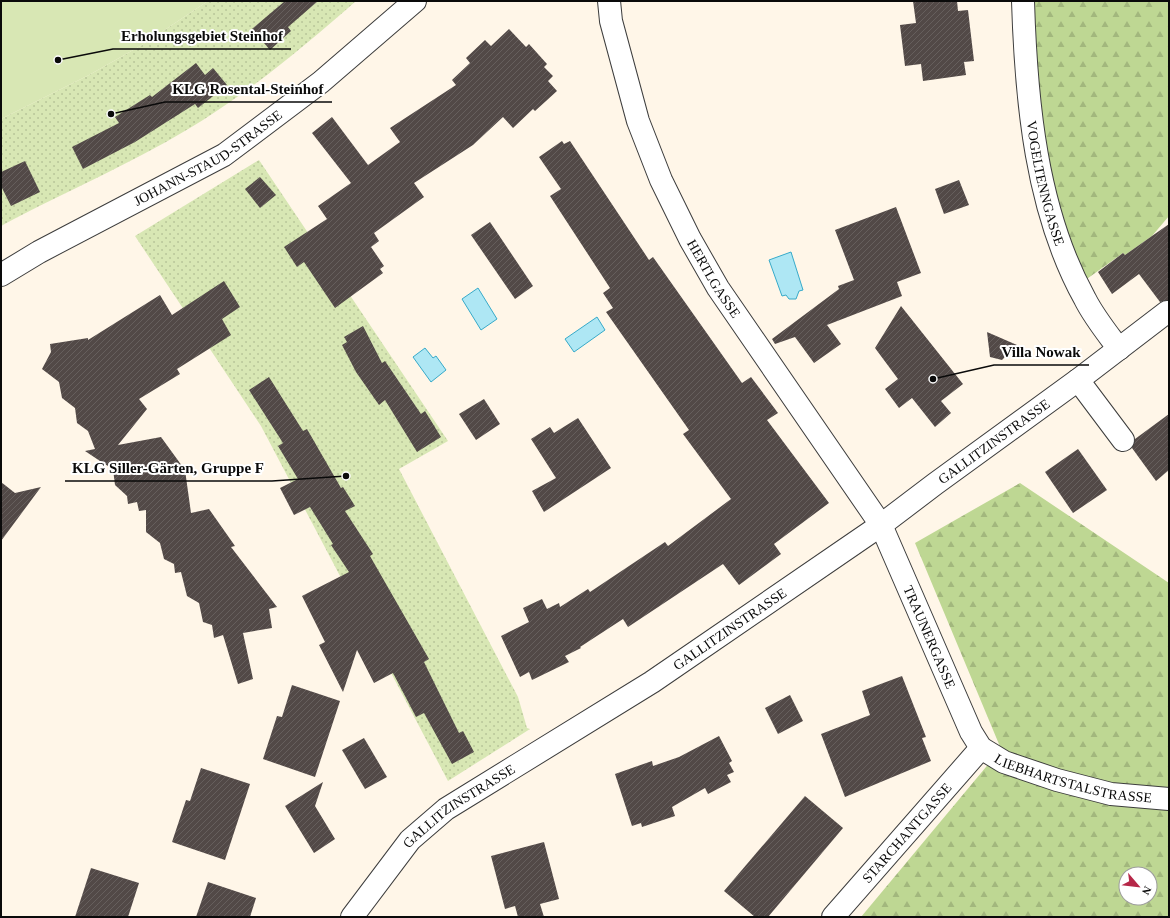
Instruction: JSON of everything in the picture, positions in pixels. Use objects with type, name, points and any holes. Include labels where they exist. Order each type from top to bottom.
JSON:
[{"type":"street","name":"JOHANN-STAUD-STRASSE","points":[[1,275],[39,252],[224,155],[321,82],[415,1]]},
{"type":"street","name":"HERTLGASSE","points":[[609,1],[611,21],[638,121],[661,180],[690,239],[718,288],[881,525]]},
{"type":"street","name":"VOGELTENNGASSE","points":[[1023,1],[1024,54],[1035,144],[1053,223],[1072,272],[1085,300],[1119,349]]},
{"type":"street","name":"GALLITZINSTRASSE","points":[[352,917],[410,840],[446,809],[652,682],[881,525],[1078,380],[1167,312]]},
{"type":"street","points":[[1078,380],[1123,440]]},
{"type":"street","name":"TRAUNERGASSE","points":[[881,525],[971,732],[981,748]]},
{"type":"street","name":"LIEBHARTSTALSTRASSE","points":[[981,748],[1004,762],[1057,780],[1111,794],[1169,799]]},
{"type":"street","name":"STARCHANTGASSE","points":[[833,917],[981,748]]},
{"type":"green space","points":[[1,1],[208,1],[142,45],[89,75],[1,119]]},
{"type":"green space","points":[[208,1],[356,1],[282,64],[203,120],[153,149],[1,226],[1,119],[89,75],[142,45]]},
{"type":"green space","points":[[1032,1],[1169,1],[1169,216],[1152,236],[1125,255],[1123,253],[1084,281],[1060,206],[1048,156],[1040,104]]},
{"type":"green space","points":[[259,160],[448,441],[399,469],[518,697],[527,728],[530,729],[448,781],[261,426],[135,236]]},
{"type":"green space","points":[[1020,483],[1169,583],[1169,917],[861,917],[1001,749],[915,543]]},
{"type":"water","points":[[791,252],[803,290],[799,291],[796,299],[789,299],[786,295],[782,296],[769,260]]},
{"type":"water","points":[[478,288],[497,319],[481,330],[462,299]]},
{"type":"water","points":[[597,317],[605,330],[574,352],[565,339]]},
{"type":"water","points":[[425,348],[433,358],[436,356],[446,370],[431,382],[413,357]]},
{"type":"building","points":[[285,1],[318,1],[288,27],[291,31],[270,50],[252,29]]},
{"type":"building","points":[[913,1],[957,1],[958,11],[968,10],[974,61],[964,62],[966,75],[923,81],[921,64],[905,66],[900,25],[916,23]]},
{"type":"building","points":[[509,29],[526,47],[529,44],[547,64],[544,67],[553,76],[548,81],[557,91],[535,111],[533,109],[513,128],[503,117],[473,145],[414,183],[424,197],[374,233],[379,241],[371,247],[384,266],[380,269],[383,273],[335,308],[304,262],[297,267],[284,247],[327,219],[318,206],[351,183],[312,133],[332,117],[368,165],[400,142],[390,128],[456,85],[452,80],[470,63],[466,58],[485,40],[491,46]]},
{"type":"building","points":[[196,63],[205,75],[213,68],[227,85],[198,108],[195,104],[135,142],[83,169],[72,147],[119,123],[115,117],[150,95],[152,97]]},
{"type":"building","points":[[562,141],[564,144],[570,141],[649,260],[653,257],[742,383],[751,377],[778,413],[767,420],[829,503],[774,544],[781,554],[739,585],[723,564],[628,627],[623,619],[580,647],[581,648],[565,656],[569,662],[532,680],[529,672],[520,677],[501,636],[529,622],[523,608],[542,599],[547,609],[559,603],[560,607],[588,589],[590,592],[665,542],[668,546],[731,499],[683,434],[689,430],[606,312],[613,308],[603,293],[610,288],[550,196],[561,189],[539,157]]},
{"type":"building","points":[[25,161],[40,192],[11,206],[1,186],[1,172]]},
{"type":"building","points":[[260,177],[276,195],[260,208],[245,189]]},
{"type":"building","points":[[959,180],[969,205],[944,214],[935,189]]},
{"type":"building","points":[[896,207],[921,273],[897,282],[902,296],[827,325],[841,344],[814,363],[795,337],[775,344],[772,339],[839,289],[838,286],[854,280],[835,230]]},
{"type":"building","points":[[490,222],[533,286],[515,299],[471,235]]},
{"type":"building","points":[[1169,224],[1169,300],[1160,302],[1139,274],[1112,294],[1098,272],[1123,253],[1125,255]]},
{"type":"building","points":[[224,281],[240,307],[222,319],[231,335],[177,369],[180,374],[139,399],[147,409],[118,445],[161,437],[185,470],[191,513],[209,509],[235,546],[231,547],[277,607],[269,609],[272,628],[243,633],[253,679],[238,684],[223,635],[214,638],[212,625],[203,622],[199,603],[187,596],[181,572],[175,573],[174,564],[164,559],[160,543],[146,532],[146,510],[139,511],[137,502],[128,504],[127,496],[115,485],[113,469],[103,463],[102,465],[100,461],[85,451],[95,449],[88,431],[77,423],[75,408],[62,398],[59,382],[42,369],[51,352],[50,344],[88,338],[88,340],[160,295],[172,315]]},
{"type":"building","points":[[901,306],[963,384],[941,401],[951,413],[935,427],[912,398],[899,408],[885,389],[898,379],[875,348]]},
{"type":"building","points":[[363,326],[382,363],[385,361],[421,414],[425,411],[441,437],[417,452],[385,400],[379,405],[356,372],[342,345],[347,342],[344,337]]},
{"type":"building","points":[[987,332],[1017,345],[1002,360],[990,357]]},
{"type":"building","points":[[269,377],[303,431],[307,429],[341,488],[343,487],[355,506],[345,511],[373,554],[370,556],[429,659],[424,662],[459,733],[463,731],[474,752],[452,764],[424,713],[416,717],[393,673],[374,683],[357,650],[343,692],[319,645],[325,642],[302,596],[349,572],[331,545],[333,544],[310,507],[294,515],[280,488],[298,479],[278,446],[283,443],[249,390]]},
{"type":"building","points":[[484,399],[500,424],[476,440],[459,414]]},
{"type":"building","points":[[1169,414],[1169,470],[1156,481],[1132,448],[1135,439]]},
{"type":"building","points":[[578,418],[611,468],[544,512],[532,491],[556,478],[531,439],[550,427],[554,433]]},
{"type":"building","points":[[1078,449],[1107,490],[1073,513],[1045,472]]},
{"type":"building","points":[[1,482],[15,493],[41,487],[1,541]]},
{"type":"building","points":[[902,676],[926,737],[922,738],[931,761],[845,797],[821,734],[870,715],[862,691]]},
{"type":"building","points":[[292,685],[340,701],[315,777],[263,759],[277,716],[282,717]]},
{"type":"building","points":[[790,695],[803,721],[778,734],[765,708]]},
{"type":"building","points":[[719,736],[732,761],[729,763],[734,772],[727,775],[731,782],[708,794],[705,788],[672,807],[675,816],[642,827],[641,823],[632,826],[615,774],[652,761],[653,766],[679,757]]},
{"type":"building","points":[[364,738],[387,777],[365,789],[342,750]]},
{"type":"building","points":[[201,768],[250,784],[225,860],[172,842],[186,800],[190,801]]},
{"type":"building","points":[[323,782],[315,806],[335,839],[314,853],[285,806]]},
{"type":"building","points":[[805,796],[843,828],[768,917],[755,917],[724,891]]},
{"type":"building","points":[[544,842],[559,899],[540,904],[544,917],[518,917],[515,906],[505,909],[491,856]]},
{"type":"building","points":[[91,868],[139,883],[128,917],[75,917]]},
{"type":"building","points":[[208,882],[256,898],[250,917],[196,917]]},
{"type":"place","name":"Erholungsgebiet Steinhof","points":[[58,60]]},
{"type":"place","name":"KLG Rosental-Steinhof","points":[[111,114]]},
{"type":"place","name":"Villa Nowak","points":[[933,379]]},
{"type":"place","name":"KLG Siller-Gärten, Gruppe F","points":[[346,476]]}]
